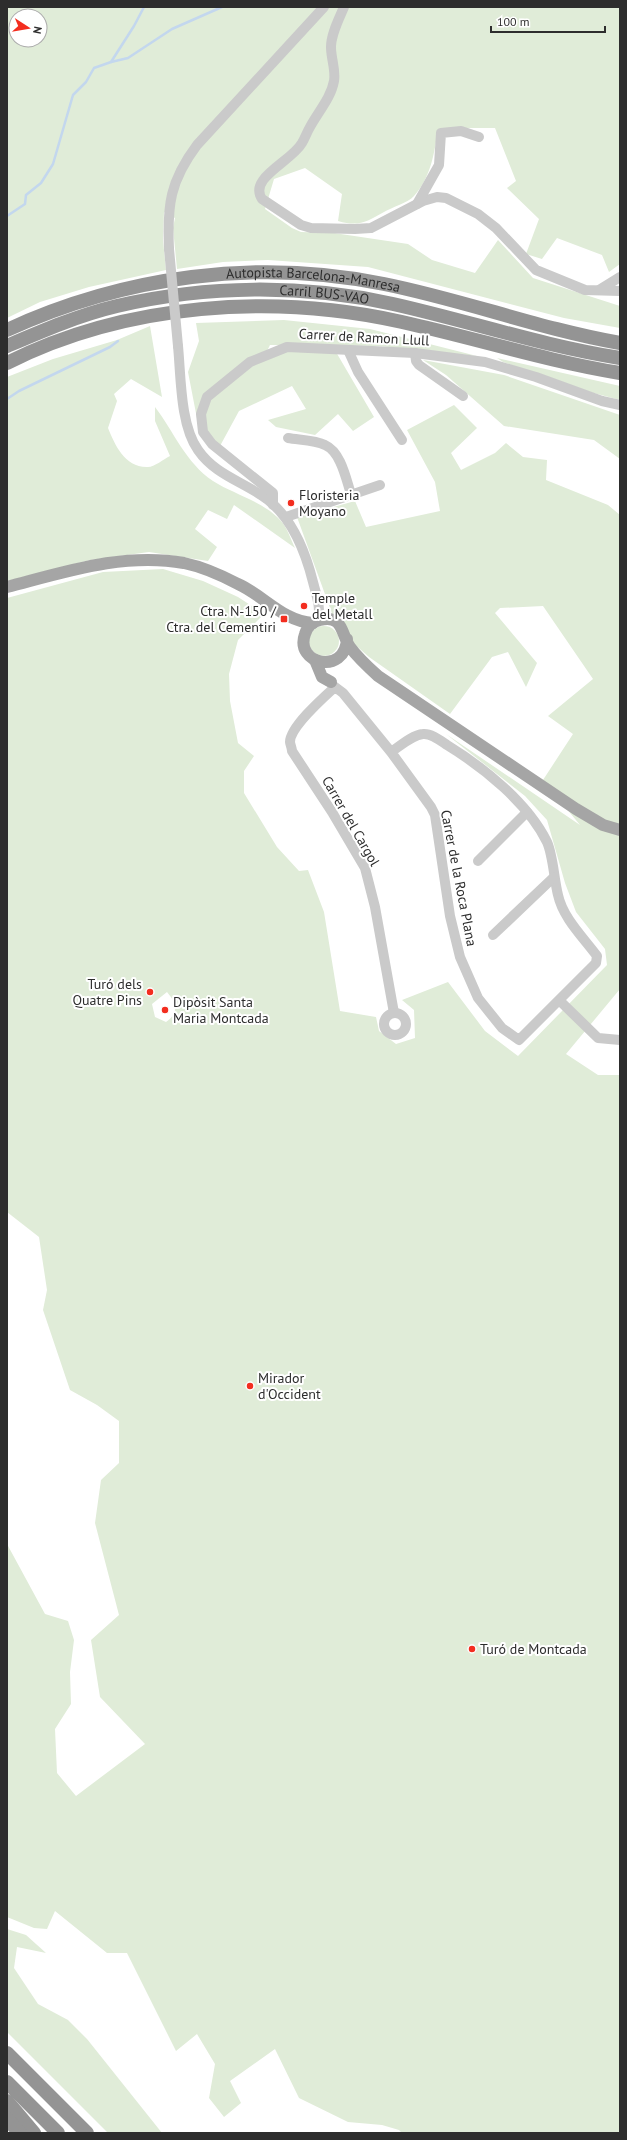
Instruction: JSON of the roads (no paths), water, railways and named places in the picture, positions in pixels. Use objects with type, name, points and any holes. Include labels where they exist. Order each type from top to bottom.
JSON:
[{"type":"highway","name":"Autopista Barcelona-Manresa","points":[[7,330],[63,306],[137,286],[194,276],[270,272],[328,275],[384,284],[555,330],[620,343]]},
{"type":"highway","name":"Carril BUS-VAO","points":[[7,346],[41,331],[116,306],[186,294],[244,290],[309,291],[366,299],[573,350],[620,358]]},
{"type":"highway","name":"Autopista Barcelona-Manresa","points":[[7,363],[28,353],[81,334],[137,319],[212,308],[269,307],[326,310],[383,318],[554,360],[620,373]]},
{"type":"highway","points":[[7,368],[28,353]]},
{"type":"highway","points":[[7,2053],[87,2133]]},
{"type":"highway","points":[[7,2082],[58,2133]]},
{"type":"highway","points":[[7,2101],[34,2133]]},
{"type":"highway","points":[[7,2120],[20,2133]]},
{"type":"main road","points":[[7,587],[98,564],[126,560],[186,563],[228,579],[264,598],[285,614],[299,622],[330,620],[340,626],[360,660],[378,676],[576,809],[603,825],[620,830]]},
{"type":"main road","points":[[285,614],[303,640],[305,649],[314,660],[322,677],[333,685],[336,659],[345,648],[347,639]]},
{"type":"main road","points":[[303,640],[306,631],[315,622]]},
{"type":"main road","points":[[314,660],[324,662],[336,659],[360,660]]},
{"type":"street","points":[[324,7],[196,145],[179,171],[169,200],[169,249],[184,404],[192,441],[207,461],[218,472],[262,495],[286,518],[300,544],[326,615],[330,620]]},
{"type":"street","points":[[344,7],[332,37],[331,47],[335,71],[334,81],[327,99],[292,157],[264,178],[258,186],[258,193],[262,199],[294,222],[311,228],[371,228],[416,204],[437,196],[456,202],[496,228],[536,270],[585,290],[620,291]]},
{"type":"street","points":[[416,204],[439,165],[441,133],[461,131],[479,137]]},
{"type":"street","points":[[599,290],[620,277]]},
{"type":"street","name":"Carrer de Ramon Llull","points":[[273,504],[273,493],[212,444],[203,432],[201,414],[207,397],[250,362],[287,347],[414,353],[485,362],[536,377],[602,402],[620,405]]},
{"type":"street","points":[[348,350],[358,372],[402,440]]},
{"type":"street","points":[[414,353],[416,361],[419,365],[463,396]]},
{"type":"street","points":[[288,438],[325,445],[334,452],[343,470],[351,494]]},
{"type":"street","points":[[286,518],[380,485]]},
{"type":"street","points":[[311,576],[319,606],[315,622]]},
{"type":"street","name":"Carrer de la Roca Plana","points":[[333,685],[343,693],[391,752],[435,815],[450,916],[460,957],[478,998],[502,1028],[519,1040],[560,1001]]},
{"type":"street","name":"Carrer del Cargol","points":[[333,685],[293,732],[290,742],[292,751],[332,812],[364,868],[375,907],[394,1013]]},
{"type":"street","points":[[391,752],[407,741],[422,734],[434,737],[458,752],[493,778],[527,812],[547,842],[558,897],[568,918],[598,956],[596,962],[560,1001],[598,1038],[620,1040]]},
{"type":"street","points":[[478,861],[527,812]]},
{"type":"street","points":[[493,935],[554,877]]},
{"type":"waterway","points":[[7,216],[25,204],[26,195],[41,183],[53,164],[73,95],[86,82],[94,68],[111,62],[134,26],[144,7]]},
{"type":"waterway","points":[[111,62],[128,58],[172,29],[222,7]]},
{"type":"waterway","points":[[7,399],[19,391],[110,347],[118,341]]},
{"type":"place","name":"Floristeria Moyano","points":[[291,503]]},
{"type":"place","name":"Temple del Metall","points":[[304,606]]},
{"type":"place","name":"Ctra. N-150 / Ctra. del Cementiri","points":[[284,619]]},
{"type":"place","name":"Turó dels Quatre Pins","points":[[150,992]]},
{"type":"place","name":"Dipòsit Santa Maria Montcada","points":[[165,1010]]},
{"type":"place","name":"Mirador d'Occident","points":[[250,1386]]},
{"type":"place","name":"Turó de Montcada","points":[[472,1649]]}]
